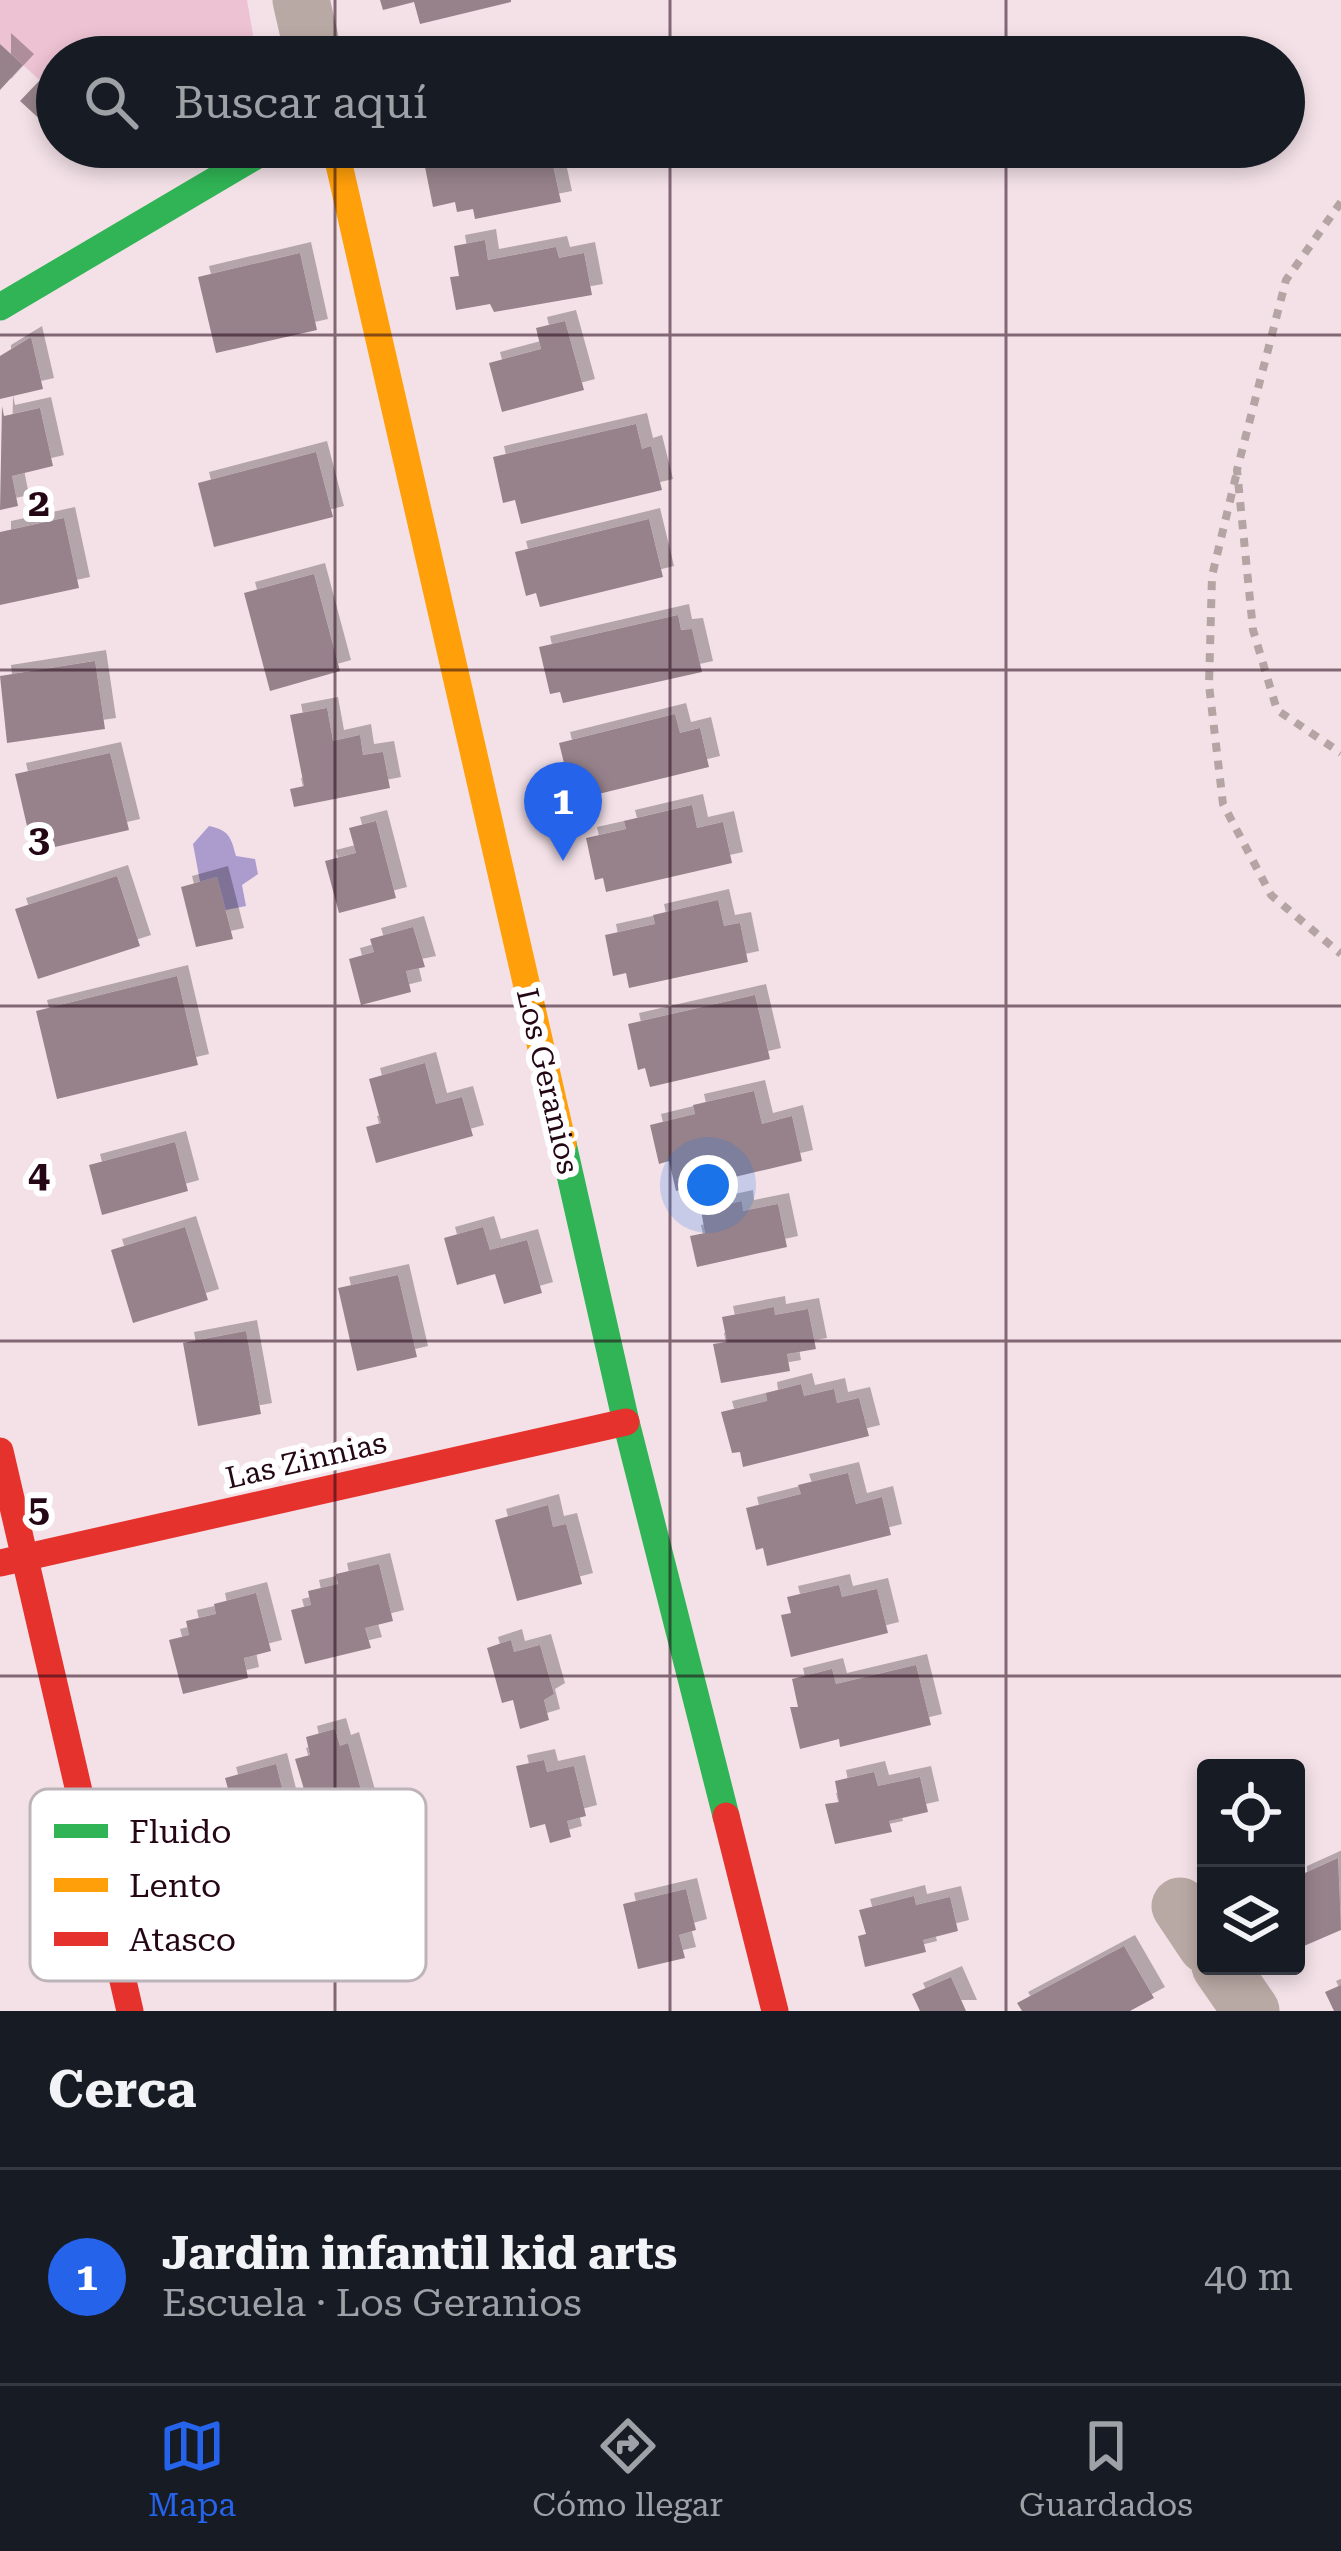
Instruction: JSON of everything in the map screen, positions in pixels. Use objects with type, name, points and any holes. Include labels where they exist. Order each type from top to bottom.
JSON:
[{"type":"street","points":[[301,0],[309,36]]},
{"type":"street","points":[[0,307],[236,168]]},
{"type":"street","name":"Los Geranios","points":[[340,168],[626,1421],[775,2011]]},
{"type":"street","name":"Las Zinnias","points":[[13,1560],[626,1421]]},
{"type":"street","points":[[0,1450],[13,1560],[72,1789]]},
{"type":"street","points":[[1226,1975],[1251,2011]]},
{"type":"street","points":[[122,1981],[130,2011]]},
{"type":"path","points":[[1341,202],[1286,280],[1212,576],[1209,685],[1223,804],[1271,895],[1341,954]]},
{"type":"path","points":[[1237,470],[1253,630],[1277,710],[1341,753]]},
{"type":"shaded area","points":[[0,0],[247,0],[253,36],[36,36],[36,77],[0,44]]},
{"type":"shaded area","points":[[209,826],[228,835],[236,856],[255,859],[258,874],[242,885],[246,906],[206,914],[193,844]]},
{"type":"building","points":[[380,0],[511,2],[420,24],[414,2],[383,10]]},
{"type":"building","points":[[0,44],[23,65],[0,90]]},
{"type":"building","points":[[36,84],[36,116],[20,101]]},
{"type":"building","points":[[425,168],[554,168],[561,202],[475,219],[473,209],[457,212],[455,202],[433,207]]},
{"type":"building","points":[[485,240],[488,260],[556,247],[559,258],[584,253],[592,295],[494,312],[490,304],[456,310],[450,277],[459,276],[454,246]]},
{"type":"building","points":[[300,253],[317,330],[216,353],[198,277]]},
{"type":"building","points":[[565,321],[584,390],[502,412],[489,363],[541,349],[536,328]]},
{"type":"building","points":[[31,337],[43,389],[0,399],[0,356]]},
{"type":"building","points":[[2,406],[4,416],[40,408],[53,466],[12,476],[18,506],[0,510]]},
{"type":"building","points":[[636,424],[642,449],[651,446],[662,490],[521,524],[515,500],[503,503],[493,457]]},
{"type":"building","points":[[316,452],[333,517],[214,547],[198,483]]},
{"type":"building","points":[[64,518],[79,588],[0,605],[0,532]]},
{"type":"building","points":[[649,519],[663,577],[540,607],[536,593],[526,596],[515,552]]},
{"type":"building","points":[[314,574],[340,671],[270,691],[244,593]]},
{"type":"building","points":[[678,615],[681,630],[692,629],[702,672],[563,703],[560,692],[550,694],[539,647]]},
{"type":"building","points":[[95,661],[105,729],[7,743],[0,676]]},
{"type":"building","points":[[327,708],[333,741],[360,735],[363,755],[383,752],[390,788],[294,807],[290,789],[304,786],[290,715]]},
{"type":"building","points":[[675,714],[680,733],[700,728],[709,767],[582,798],[579,784],[570,787],[559,743]]},
{"type":"building","points":[[110,753],[129,830],[33,852],[15,774]]},
{"type":"building","points":[[692,805],[697,828],[723,822],[732,863],[606,892],[603,878],[595,880],[586,838],[626,829],[624,821]]},
{"type":"building","points":[[376,821],[396,898],[339,913],[325,861],[356,853],[349,828]]},
{"type":"building","points":[[117,876],[140,946],[38,979],[15,909]]},
{"type":"building","points":[[217,877],[233,939],[196,947],[181,887]]},
{"type":"building","points":[[718,900],[724,926],[740,923],[748,962],[629,988],[626,973],[613,976],[605,935],[655,924],[653,915]]},
{"type":"building","points":[[413,927],[425,967],[406,971],[411,992],[361,1005],[349,959],[374,952],[370,939]]},
{"type":"building","points":[[177,976],[198,1065],[57,1099],[36,1011]]},
{"type":"building","points":[[755,995],[770,1059],[650,1087],[645,1068],[638,1070],[628,1024]]},
{"type":"building","points":[[425,1063],[436,1104],[462,1097],[473,1136],[376,1163],[366,1127],[381,1123],[369,1079]]},
{"type":"building","points":[[754,1091],[762,1124],[792,1116],[802,1161],[676,1191],[669,1161],[659,1164],[650,1125],[695,1114],[693,1105]]},
{"type":"building","points":[[175,1142],[188,1191],[102,1215],[89,1165]]},
{"type":"building","points":[[742,1201],[743,1211],[778,1204],[787,1247],[697,1267],[690,1236],[705,1233],[701,1210]]},
{"type":"building","points":[[185,1227],[208,1300],[133,1323],[111,1250]]},
{"type":"building","points":[[483,1227],[490,1250],[527,1240],[542,1293],[504,1304],[495,1274],[457,1285],[444,1238]]},
{"type":"building","points":[[398,1275],[417,1357],[357,1371],[338,1288]]},
{"type":"building","points":[[774,1307],[775,1315],[808,1309],[816,1349],[787,1354],[790,1371],[721,1383],[713,1344],[727,1342],[722,1317]]},
{"type":"building","points":[[246,1331],[261,1414],[198,1426],[183,1343]]},
{"type":"building","points":[[801,1384],[804,1396],[834,1389],[837,1403],[859,1398],[869,1436],[743,1467],[740,1452],[732,1453],[721,1412],[767,1401],[766,1393]]},
{"type":"building","points":[[848,1473],[856,1504],[882,1497],[891,1535],[767,1566],[763,1548],[756,1550],[746,1508],[801,1494],[798,1485]]},
{"type":"building","points":[[548,1505],[553,1527],[566,1524],[582,1584],[517,1601],[495,1520]]},
{"type":"building","points":[[379,1564],[393,1621],[365,1628],[371,1648],[305,1664],[291,1610],[311,1605],[308,1591],[338,1584],[336,1574]]},
{"type":"building","points":[[839,1585],[842,1597],[877,1589],[888,1633],[791,1657],[781,1615],[791,1613],[787,1597]]},
{"type":"building","points":[[256,1593],[271,1651],[244,1658],[248,1678],[183,1694],[169,1640],[189,1635],[186,1621],[216,1614],[214,1604]]},
{"type":"building","points":[[511,1640],[514,1652],[540,1645],[554,1694],[544,1700],[549,1720],[520,1729],[513,1700],[502,1703],[487,1648]]},
{"type":"building","points":[[916,1665],[931,1725],[840,1747],[839,1739],[800,1749],[790,1707],[798,1707],[792,1679],[832,1669],[836,1684]]},
{"type":"building","points":[[335,1729],[340,1746],[348,1743],[361,1789],[304,1789],[295,1759],[310,1755],[306,1737]]},
{"type":"building","points":[[544,1760],[547,1772],[574,1766],[586,1816],[567,1821],[571,1837],[550,1843],[545,1824],[530,1828],[516,1766]]},
{"type":"building","points":[[276,1764],[282,1789],[228,1789],[225,1778]]},
{"type":"building","points":[[874,1772],[878,1786],[920,1777],[928,1812],[889,1821],[892,1832],[835,1844],[825,1804],[839,1802],[835,1781]]},
{"type":"building","points":[[1338,1858],[1341,1930],[1305,1946],[1305,1873]]},
{"type":"building","points":[[686,1889],[696,1930],[679,1935],[685,1958],[638,1969],[623,1904]]},
{"type":"building","points":[[914,1896],[916,1905],[950,1897],[958,1931],[923,1940],[926,1952],[865,1967],[858,1936],[866,1934],[859,1910]]},
{"type":"building","points":[[1124,1946],[1154,1998],[1130,2011],[1022,2011],[1017,2003]]},
{"type":"building","points":[[951,1977],[966,2011],[920,2011],[912,1994]]},
{"type":"building","points":[[1341,1985],[1341,2011],[1334,2011],[1325,1992]]},
{"type":"traffic: fast","points":[[0,307],[235,168]]},
{"type":"traffic: fast","points":[[563,1144],[626,1422],[726,1816]]},
{"type":"traffic: slow","points":[[340,168],[563,1144]]},
{"type":"traffic: jam","points":[[0,1563],[626,1422]]},
{"type":"traffic: jam","points":[[0,1451],[78,1789]]},
{"type":"traffic: jam","points":[[726,1816],[775,2011]]},
{"type":"traffic: jam","points":[[123,1981],[130,2011]]},
{"type":"place","name":"Jardin infantil kid arts","points":[[563,861]]}]
